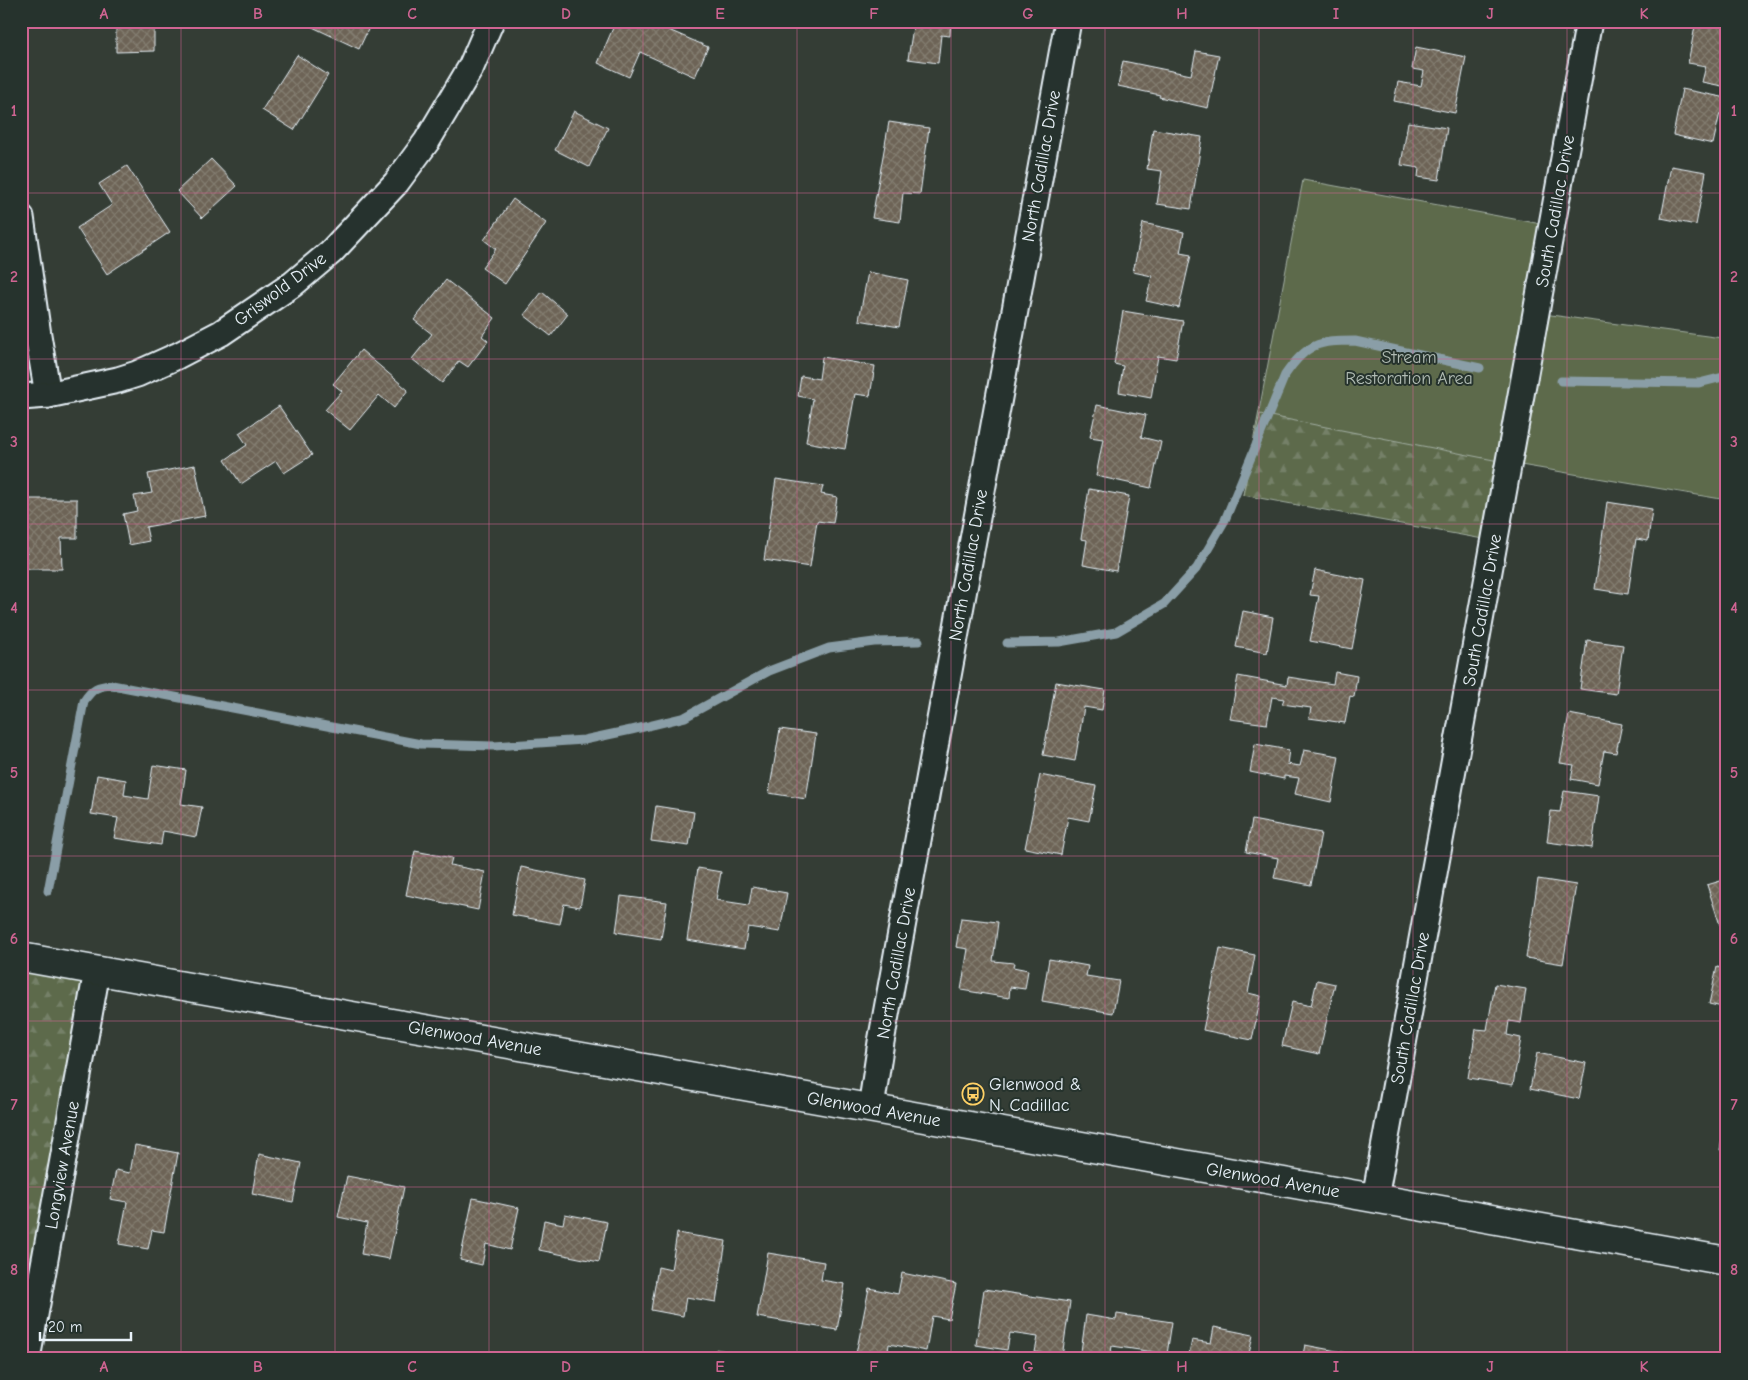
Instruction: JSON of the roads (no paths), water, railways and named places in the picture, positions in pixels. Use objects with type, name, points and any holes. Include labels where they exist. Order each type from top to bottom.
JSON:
[{"type":"street","name":"Griswold Drive","points":[[21,397],[48,395],[137,374],[221,333],[293,284],[331,252],[396,183],[427,141],[471,67],[491,21]]},
{"type":"street","name":"North Cadillac Drive","points":[[871,1108],[883,1032],[1068,21]]},
{"type":"street","name":"South Cadillac Drive","points":[[1375,1198],[1589,21]]},
{"type":"street","points":[[21,217],[48,395]]},
{"type":"street","name":"Glenwood Avenue","points":[[21,957],[1727,1261]]},
{"type":"street","name":"Longview Avenue","points":[[27,1359],[97,970]]},
{"type":"waterway","points":[[1007,643],[1059,642],[1116,632],[1164,604],[1197,568],[1225,520],[1285,375],[1307,350],[1322,343],[1355,341],[1480,368]]},
{"type":"waterway","points":[[1561,381],[1699,383],[1723,377],[1727,374]]},
{"type":"waterway","points":[[48,891],[84,701],[93,690],[99,687],[112,685],[421,744],[494,746],[584,740],[685,717],[769,671],[829,648],[874,642],[919,641]]},
{"type":"place","name":"Glenwood & N. Cadillac","points":[[973,1094]]},
{"type":"park label","name":"Stream Restoration Area","points":[[1409,367]]}]
